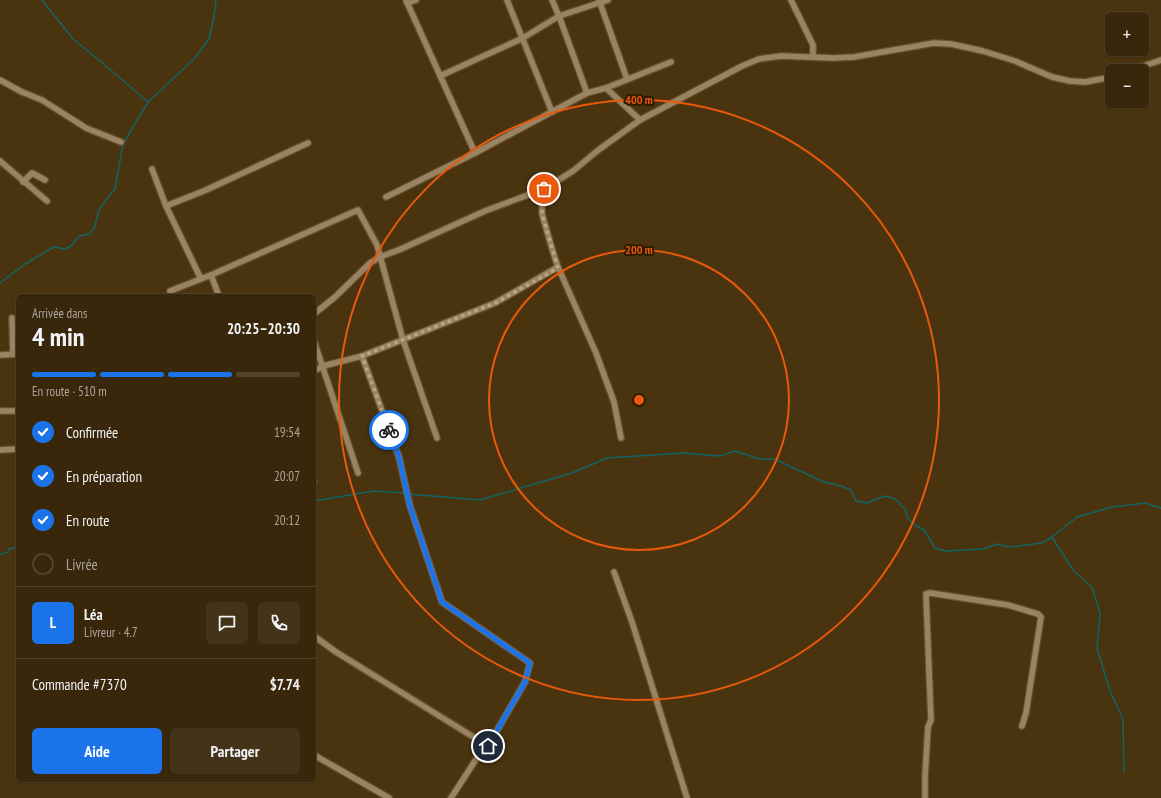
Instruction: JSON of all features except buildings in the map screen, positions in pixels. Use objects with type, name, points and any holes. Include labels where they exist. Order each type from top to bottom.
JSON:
[{"type":"street","points":[[416,0],[406,2],[452,100],[475,154]]},
{"type":"street","points":[[506,0],[523,38],[552,112]]},
{"type":"street","points":[[552,0],[587,93]]},
{"type":"street","points":[[440,76],[523,38],[559,16],[600,1],[608,0]]},
{"type":"street","points":[[791,0],[813,45],[813,57]]},
{"type":"street","points":[[600,1],[627,79]]},
{"type":"street","points":[[316,312],[335,297],[370,263],[380,257],[402,249],[485,211],[544,189],[573,171],[597,151],[640,120],[742,66],[759,59],[781,56],[833,58],[854,57],[934,43],[951,44],[983,51],[1015,61],[1052,77],[1070,81],[1085,82],[1105,78]]},
{"type":"street","points":[[1146,64],[1161,60]]},
{"type":"street","points":[[386,196],[475,154],[587,93],[606,88],[670,62]]},
{"type":"street","points":[[0,80],[22,92],[42,100],[86,128],[122,142]]},
{"type":"street","points":[[606,88],[640,120]]},
{"type":"street","points":[[166,206],[206,190],[308,143]]},
{"type":"street","points":[[0,161],[47,201]]},
{"type":"street","points":[[152,168],[166,206],[201,279]]},
{"type":"street","points":[[23,182],[32,173],[44,180]]},
{"type":"street","points":[[544,189],[548,199],[542,206],[542,214],[558,268],[596,354],[614,402],[621,438]]},
{"type":"street","points":[[171,294],[170,291],[211,275],[358,210],[377,246],[403,340],[437,438]]},
{"type":"street","points":[[316,370],[323,366],[362,356],[495,303],[558,268]]},
{"type":"street","points":[[211,275],[218,294]]},
{"type":"street","points":[[0,355],[16,354],[12,318]]},
{"type":"street","points":[[316,347],[358,473]]},
{"type":"street","points":[[362,356],[399,457],[410,506],[442,602],[530,663],[525,682],[488,746],[484,747],[451,798]]},
{"type":"street","points":[[0,411],[16,411]]},
{"type":"street","points":[[0,450],[16,449]]},
{"type":"street","points":[[614,572],[632,622],[688,798]]},
{"type":"street","points":[[925,798],[928,727],[931,720],[926,594],[930,593],[1008,605],[1038,614],[1041,617],[1026,713],[1022,726]]},
{"type":"street","points":[[316,637],[336,652],[488,746]]},
{"type":"street","points":[[316,756],[389,798]]},
{"type":"waterway","points":[[42,0],[73,39],[148,102]]},
{"type":"waterway","points":[[0,283],[25,264],[54,247],[65,249],[71,246],[79,236],[89,234],[94,229],[99,210],[115,189],[122,149],[127,137],[148,102],[194,59],[209,39],[216,0]]},
{"type":"waterway","points":[[409,494],[480,500],[572,473],[607,458],[683,453],[720,456],[735,451],[760,459],[774,459],[824,482],[851,490],[856,501],[867,503],[885,496],[895,499],[905,509],[908,518],[915,525],[924,530],[935,548],[945,551],[984,549],[997,544],[1009,547],[1042,543],[1077,517],[1112,507],[1145,503],[1161,508]]},
{"type":"waterway","points":[[316,501],[374,491],[405,493]]},
{"type":"waterway","points":[[1052,537],[1073,570],[1092,587],[1100,613],[1097,648],[1110,691],[1123,719],[1124,772]]},
{"type":"waterway","points":[[0,555],[8,552],[10,548],[16,547]]},
{"type":"way so far","points":[[389,430],[362,356],[495,303],[558,268],[542,214],[542,206],[548,199],[544,189]]},
{"type":"route","points":[[389,430],[399,457],[405,490],[442,602],[530,663],[525,682],[488,746]]}]
